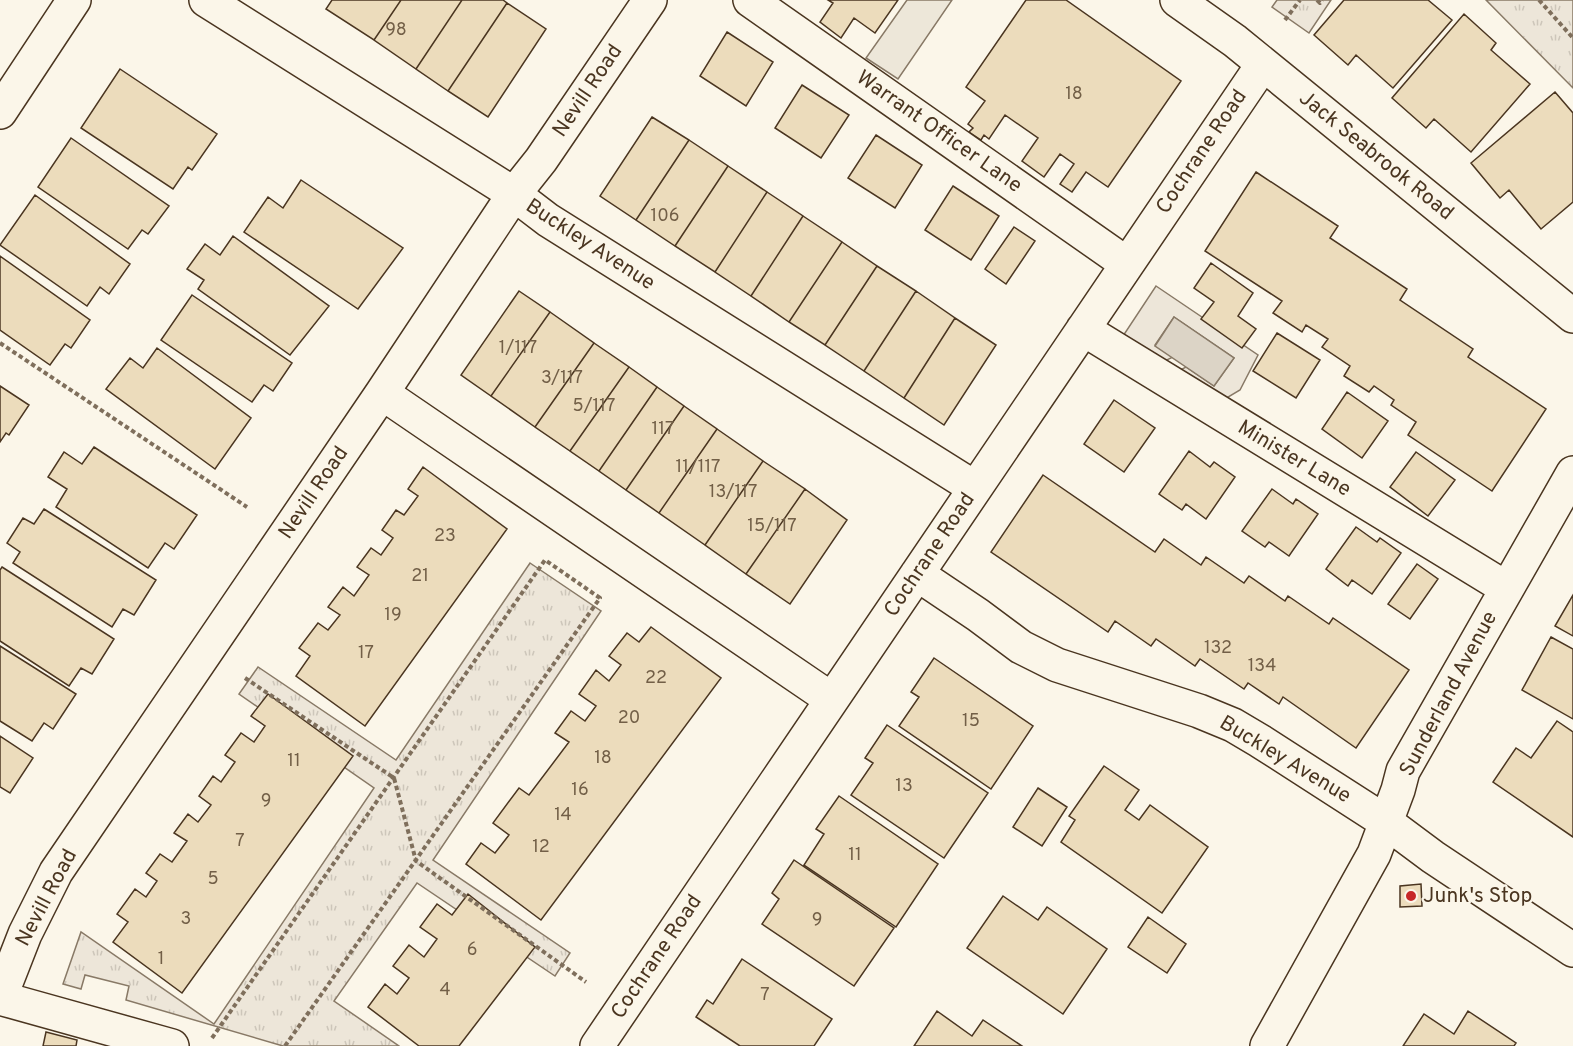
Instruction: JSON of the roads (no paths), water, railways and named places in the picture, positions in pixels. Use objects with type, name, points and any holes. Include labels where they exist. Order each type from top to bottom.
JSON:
[{"type":"street","points":[[0,112],[74,0]]},
{"type":"street","name":"Buckley Avenue","points":[[206,0],[514,194],[548,220],[975,488]]},
{"type":"street","name":"Nevill Road","points":[[0,998],[26,934],[56,872],[382,393],[514,194],[541,160],[650,0]]},
{"type":"street","name":"Warrant Officer Lane","points":[[750,0],[1127,264]]},
{"type":"street","name":"Jack Seabrook Road","points":[[1177,0],[1263,64],[1573,316]]},
{"type":"street","name":"Cochrane Road","points":[[597,1046],[1263,64]]},
{"type":"street","name":"Minister Lane","points":[[1083,329],[1506,588]]},
{"type":"street","points":[[382,393],[831,699]]},
{"type":"street","name":"Sunderland Avenue","points":[[1267,1046],[1374,854],[1403,771],[1573,473]]},
{"type":"street","name":"Buckley Avenue","points":[[917,573],[1021,647],[1057,665],[1199,711],[1233,725],[1386,822],[1433,857],[1573,950]]},
{"type":"street","points":[[0,998],[172,1046]]},
{"type":"place","name":"Junk's Stop","points":[[1411,896]]}]
